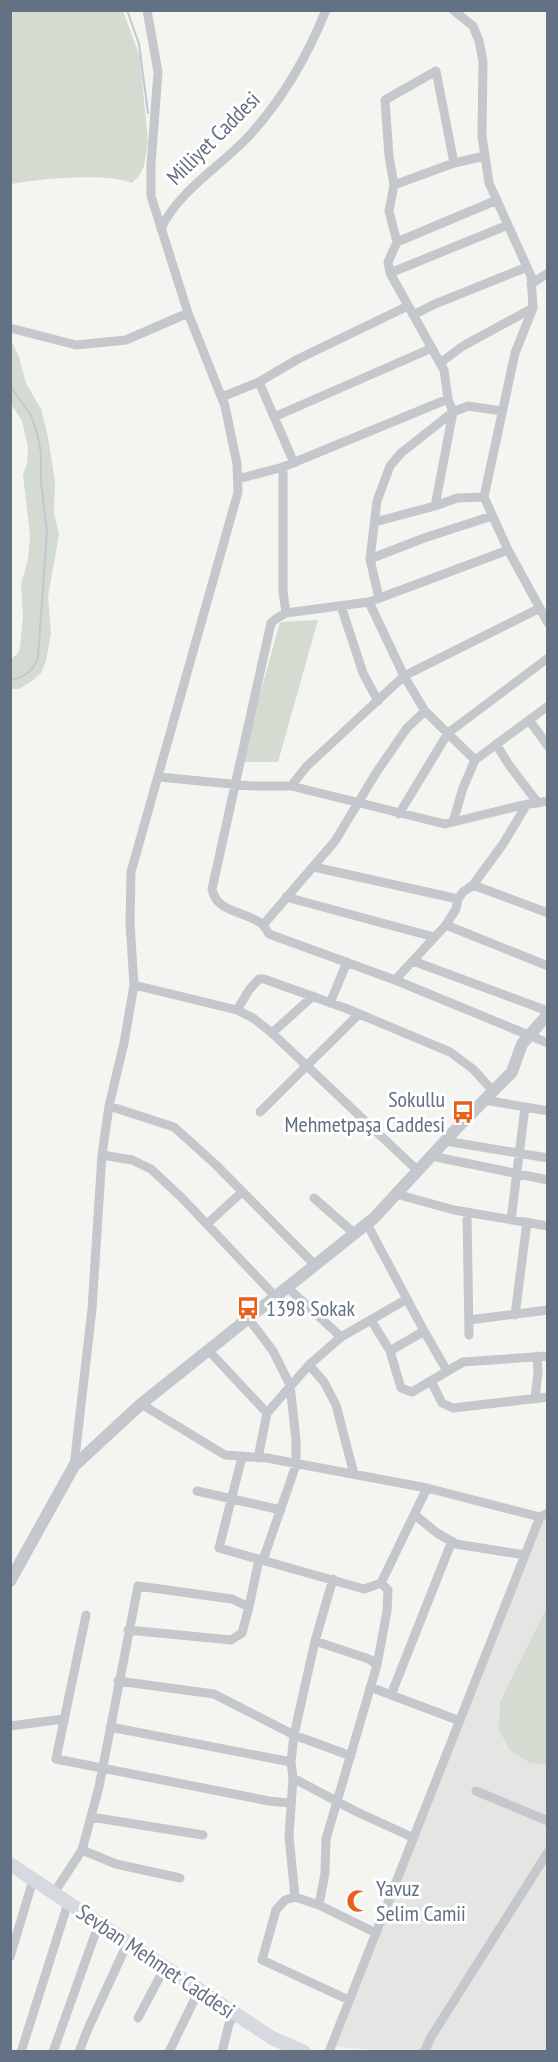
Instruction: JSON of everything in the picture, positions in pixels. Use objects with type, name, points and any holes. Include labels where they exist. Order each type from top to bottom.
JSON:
[{"type":"main road","name":"Sevban Mehmet Caddesi","points":[[10,1864],[272,2038],[304,2052]]},
{"type":"street","points":[[74,1466],[92,1309],[102,1155],[109,1107],[124,1043],[134,985],[130,923],[131,872],[238,492],[237,464],[222,397],[188,313],[151,196],[158,72],[147,10]]},
{"type":"street","name":"Milliyet Caddesi","points":[[161,229],[177,203],[246,139],[275,104],[298,66],[326,10]]},
{"type":"street","points":[[453,10],[473,26],[479,41],[483,61],[482,136],[489,183],[531,276],[532,308],[515,353],[484,497],[508,550],[548,623]]},
{"type":"street","points":[[435,506],[453,412],[448,399],[444,370],[390,273],[388,262],[397,242],[389,211],[394,185],[389,156],[385,100],[436,71],[454,163]]},
{"type":"street","points":[[394,185],[454,163],[485,156]]},
{"type":"street","points":[[397,242],[496,200]]},
{"type":"street","points":[[390,273],[508,225]]},
{"type":"street","points":[[222,397],[259,382],[298,359],[411,310],[435,304],[527,267]]},
{"type":"street","points":[[531,284],[548,273]]},
{"type":"street","points":[[440,363],[463,346],[532,308]]},
{"type":"street","points":[[10,328],[76,345],[126,340],[188,313]]},
{"type":"street","points":[[274,417],[432,348]]},
{"type":"street","points":[[259,382],[294,463]]},
{"type":"street","points":[[238,479],[294,463],[448,399]]},
{"type":"street","points":[[379,598],[370,559],[377,501],[390,466],[401,453],[453,412],[468,406],[502,411]]},
{"type":"street","points":[[283,467],[286,613]]},
{"type":"street","points":[[375,522],[457,498],[484,497]]},
{"type":"street","points":[[370,559],[424,538],[492,516]]},
{"type":"street","points":[[508,550],[369,602],[286,613],[271,623],[212,890],[219,905],[258,921],[269,934],[394,980],[548,1043]]},
{"type":"street","points":[[369,602],[404,676],[424,711],[475,760]]},
{"type":"street","points":[[341,606],[363,673],[378,701]]},
{"type":"street","points":[[291,786],[307,766],[404,676],[540,608]]},
{"type":"street","points":[[399,814],[448,733],[548,658]]},
{"type":"street","points":[[453,822],[463,788],[475,760],[548,706]]},
{"type":"street","points":[[263,925],[335,842],[376,773],[407,728],[424,711]]},
{"type":"street","points":[[529,720],[548,746]]},
{"type":"street","points":[[496,744],[509,765],[543,802]]},
{"type":"street","points":[[159,777],[234,784],[291,786],[445,824],[543,802]]},
{"type":"street","points":[[394,980],[446,925],[463,892],[472,885],[507,838],[527,804]]},
{"type":"street","points":[[314,867],[458,900]]},
{"type":"street","points":[[472,885],[548,913]]},
{"type":"street","points":[[286,897],[434,937]]},
{"type":"street","points":[[446,925],[548,966]]},
{"type":"street","points":[[10,1581],[74,1466],[141,1404],[367,1224],[512,1072],[522,1044],[548,1012],[414,961]]},
{"type":"street","points":[[330,1003],[347,962]]},
{"type":"street","points":[[237,1010],[249,990],[259,979],[264,979],[359,1014],[450,1052],[473,1069],[489,1095],[525,1107],[548,1111]]},
{"type":"street","points":[[134,985],[237,1010],[253,1018],[418,1171]]},
{"type":"street","points":[[272,1034],[313,996]]},
{"type":"street","points":[[260,1112],[359,1014]]},
{"type":"street","points":[[109,1107],[174,1127],[315,1265]]},
{"type":"street","points":[[511,1220],[525,1107]]},
{"type":"street","points":[[445,1141],[548,1158]]},
{"type":"street","points":[[102,1155],[132,1160],[151,1169],[275,1296]]},
{"type":"street","points":[[431,1156],[548,1180]]},
{"type":"street","points":[[207,1224],[242,1192]]},
{"type":"street","points":[[396,1194],[467,1212],[548,1226]]},
{"type":"street","points":[[314,1198],[355,1234]]},
{"type":"street","points":[[467,1212],[469,1335]]},
{"type":"street","points":[[516,1316],[527,1222]]},
{"type":"street","points":[[367,1224],[447,1371]]},
{"type":"street","points":[[287,1287],[342,1337]]},
{"type":"street","points":[[258,1458],[267,1413],[290,1385],[309,1365],[342,1337],[407,1299]]},
{"type":"street","points":[[469,1320],[516,1316],[548,1310]]},
{"type":"street","points":[[128,1630],[231,1640],[242,1632],[261,1560],[296,1465],[296,1440],[290,1385],[273,1351],[248,1318]]},
{"type":"street","points":[[371,1320],[390,1352],[401,1388],[412,1392],[463,1362],[548,1356]]},
{"type":"street","points":[[390,1352],[424,1331]]},
{"type":"street","points":[[208,1350],[267,1413]]},
{"type":"street","points":[[535,1399],[537,1356]]},
{"type":"street","points":[[309,1365],[324,1382],[336,1405],[354,1474]]},
{"type":"street","points":[[431,1381],[442,1403],[453,1408],[548,1397]]},
{"type":"street","points":[[141,1404],[225,1455],[258,1458],[354,1474],[544,1515],[525,1555],[329,2052]]},
{"type":"street","points":[[242,1456],[219,1548],[364,1589],[381,1583],[427,1488]]},
{"type":"street","points":[[197,1491],[281,1510]]},
{"type":"street","points":[[415,1515],[437,1533],[456,1544],[525,1555]]},
{"type":"street","points":[[391,1695],[452,1541]]},
{"type":"street","points":[[295,1897],[289,1836],[294,1735],[315,1641],[333,1579]]},
{"type":"street","points":[[319,1905],[326,1873],[326,1839],[377,1665],[387,1611],[388,1590],[381,1583]]},
{"type":"street","points":[[54,1893],[82,1850],[102,1768],[138,1586],[232,1599],[249,1607]]},
{"type":"street","points":[[86,1615],[56,1759],[269,1801],[290,1803]]},
{"type":"street","points":[[315,1641],[369,1659],[377,1665]]},
{"type":"street","points":[[118,1681],[214,1694],[294,1735],[351,1756]]},
{"type":"street","points":[[370,1687],[460,1721]]},
{"type":"street","points":[[10,1726],[64,1719]]},
{"type":"street","points":[[110,1727],[291,1762]]},
{"type":"street","points":[[293,1778],[357,1812],[414,1838]]},
{"type":"street","points":[[476,1791],[548,1821]]},
{"type":"street","points":[[91,1817],[203,1834]]},
{"type":"street","points":[[82,1850],[116,1864],[180,1878]]},
{"type":"street","points":[[424,2052],[431,2037],[548,1852]]},
{"type":"street","points":[[10,1957],[33,1880]]},
{"type":"street","points":[[350,2000],[262,1960],[276,1910],[285,1900],[295,1897],[319,1905],[376,1933]]},
{"type":"street","points":[[21,2052],[69,1903]]},
{"type":"street","points":[[54,2052],[99,1923]]},
{"type":"street","points":[[79,2052],[128,1942]]},
{"type":"street","points":[[138,2018],[165,1967]]},
{"type":"street","points":[[169,2052],[199,1990]]},
{"type":"street","points":[[222,2052],[229,2024],[235,2013]]},
{"type":"shaded area","points":[[11,10],[123,11],[140,57],[148,141],[144,166],[132,183],[90,177],[11,184]]},
{"type":"shaded area","points":[[11,340],[19,357],[26,383],[41,409],[48,437],[55,481],[54,513],[59,534],[48,597],[51,633],[46,661],[41,673],[19,689],[11,689],[11,659],[18,653],[20,647],[23,616],[21,585],[28,559],[30,536],[23,475],[27,463],[28,447],[22,421],[11,404]]},
{"type":"shaded area","points":[[318,620],[278,762],[241,762],[280,622]]},
{"type":"shaded area","points":[[547,1518],[547,2051],[401,2052],[336,2047],[540,1524]]},
{"type":"shaded area","points":[[547,1607],[547,1765],[530,1763],[510,1750],[499,1730],[500,1702]]},
{"type":"waterway","points":[[127,10],[139,44],[148,113]]},
{"type":"waterway","points":[[10,386],[31,415],[37,433],[41,453],[41,482],[47,532],[38,658],[27,673],[20,678],[10,680]]},
{"type":"place","name":"Sokullu Mehmetpaşa Caddesi","points":[[463,1112]]},
{"type":"place","name":"1398 Sokak","points":[[248,1308]]},
{"type":"place","name":"Yavuz Selim Camii","points":[[358,1901]]}]
